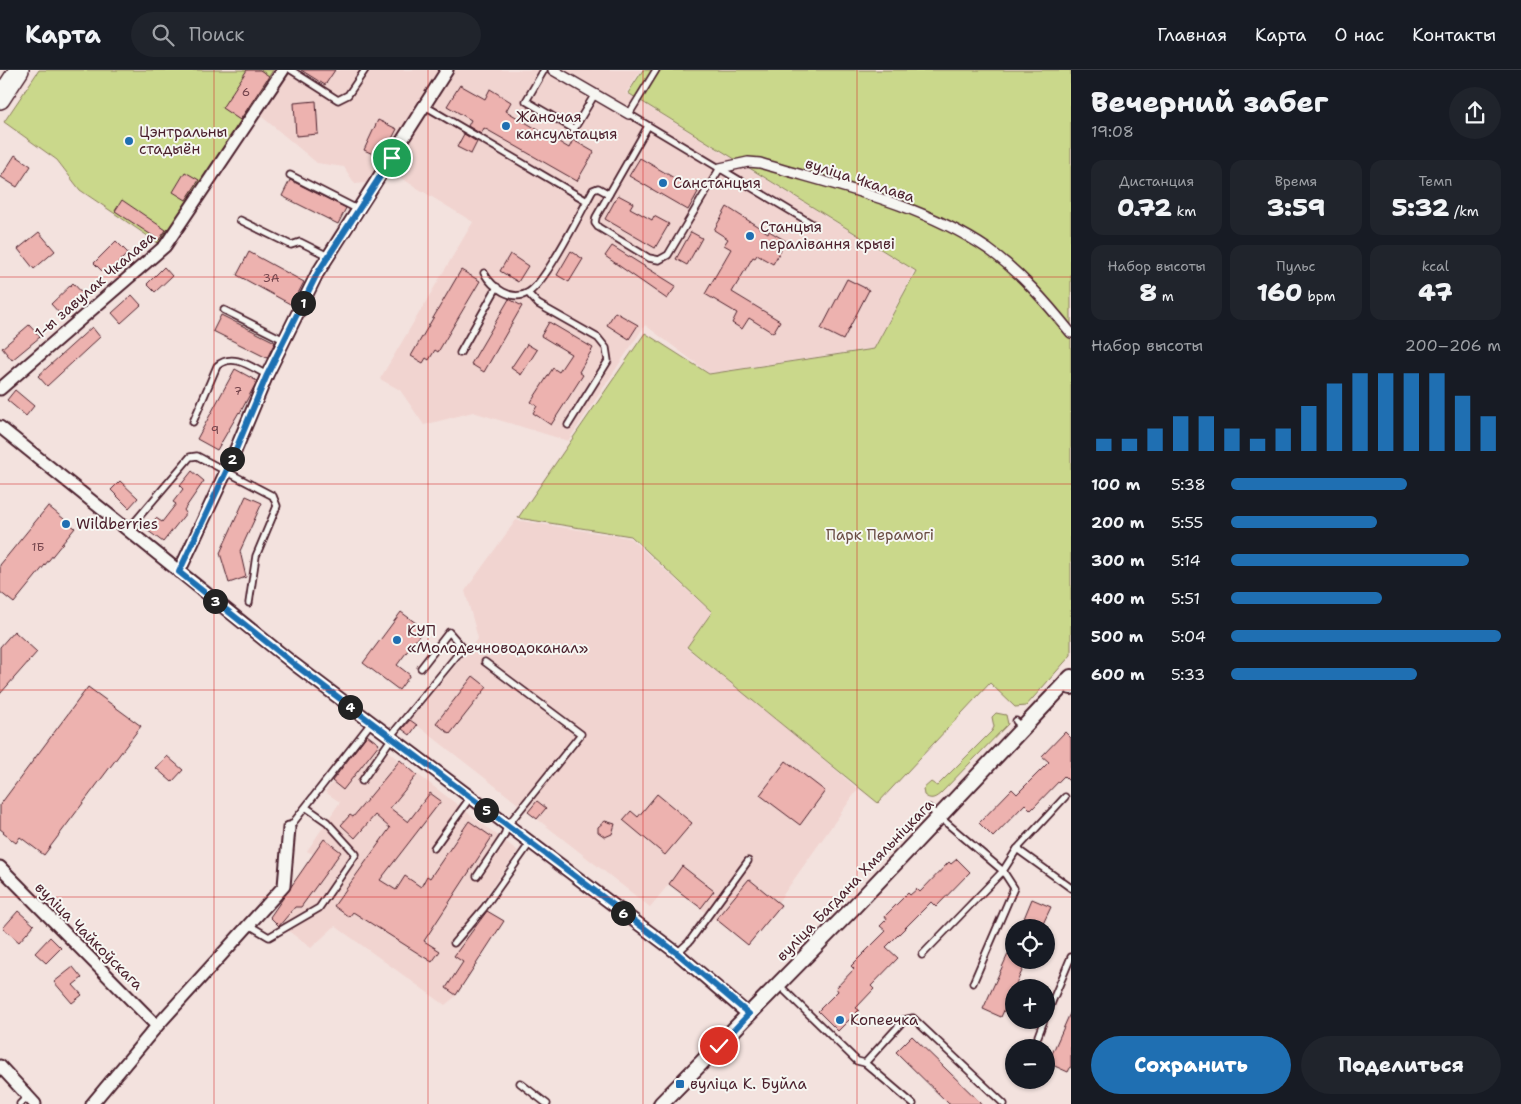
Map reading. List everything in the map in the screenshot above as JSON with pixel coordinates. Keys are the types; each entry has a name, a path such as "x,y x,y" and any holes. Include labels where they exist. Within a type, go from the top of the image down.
{"main road":[{"path":"0,99 19,70"}],"street":[{"name":"1-ы завулак Чкалава","path":"0,389 165,246 283,70"},
{"path":"179,572 267,375 328,256 447,70"},
{"path":"553,70 629,114"},
{"name":"вуліца Чкалава","path":"720,168 748,162 760,163 902,205 988,250 1038,293 1071,333"},
{"path":"0,427 127,531 390,738 677,953 749,1014"},
{"name":"вуліца Багдана Хмяльніцкага","path":"661,1104 778,984 934,812 1019,724 1070,682"},
{"path":"92,1104 157,1026 284,886 289,828"},
{"name":"вуліца Чайкоўскага","path":"0,867 157,1026"},
{"path":"0,1066 28,1101"}],"lane":[{"path":"291,70 338,100 348,95 365,70"},
{"path":"544,70 526,101 574,129 595,94"},
{"path":"656,70 629,114 814,225"},
{"path":"425,106 587,201"},
{"path":"648,126 596,217 595,223 598,227 649,258 659,260 668,255 720,168"},
{"path":"290,175 359,210"},
{"path":"484,273 489,283 509,294 519,295 528,293 538,284 593,190 598,188 609,194"},
{"path":"240,220 291,245 300,242 328,256"},
{"path":"460,353 497,288"},
{"path":"528,293 538,304 598,338 606,348 608,361 568,425"},
{"path":"224,310 284,340"},
{"path":"193,422 217,366 224,360 236,360 267,375"},
{"path":"127,531 190,457 197,456 273,496 277,506 256,556 249,602"},
{"path":"362,781 390,738 463,648 449,632 421,668"},
{"path":"476,876 504,836 507,826 581,734 485,662"},
{"path":"289,828 307,808 371,723"},
{"path":"922,955 1003,871 1017,849 1065,796"},
{"path":"434,848 470,798"},
{"path":"249,925 269,937 319,908 356,854 327,822 307,808"},
{"path":"934,812 1003,871 1014,888 973,983"},
{"path":"454,943 484,908 530,843"},
{"path":"1017,849 1071,888"},
{"path":"677,953 689,942 748,861"},
{"path":"1055,995 1071,957"},
{"path":"778,984 857,1060 865,1063 914,1104"},
{"path":"865,1063 904,1020 913,1018 1004,1104"},
{"path":"1038,1036 1041,1029"},
{"path":"520,1084 547,1104"}],"shaded area":[{"path":"290,70 641,70 626,93 914,271 874,348 709,373 645,325 568,441 473,412 424,425 400,390 380,379 473,222 378,164 366,183 355,184 344,167 317,163 261,116"},
{"path":"516,520 630,538 711,612 686,648 789,730 858,789 778,902 781,905 748,945 669,884 650,907 417,725 410,735 402,729 478,638 465,591"},
{"path":"365,734 518,851 479,905 504,921 455,997 445,1005 335,926 311,948 270,917 313,854 307,851 340,802 325,792 333,782 330,780"}],"green space":[{"name":"Цэнтральны стадыён","path":"39,70 273,70 161,245 80,190 57,160 4,122"},
{"name":"Парк Перамогі","path":"643,70 1071,70 1071,655 1026,706 1015,707 990,683 878,803 687,647 712,612 631,536 518,518 645,333 709,374 874,349 916,271 628,93"},
{"path":"996,713 1006,715 1008,724 940,794 932,798 924,795 923,789 931,782 937,786 992,731 994,727 992,717"}],"building":[{"path":"247,70 260,70 269,76 240,120 222,108"},
{"path":"301,70 335,70 325,85"},
{"name":"Жаночая кансультацыя","path":"460,85 485,99 490,89 511,102 506,111 569,148 573,140 594,152 577,181 484,128 481,134 468,126 471,120 447,106"},
{"path":"316,101 318,134 296,136 294,103"},
{"path":"378,120 397,129 382,158 364,150"},
{"path":"464,134 477,142 471,154 457,147"},
{"path":"15,155 31,166 17,187 1,177"},
{"name":"Санстанцыя","path":"640,158 698,192 688,210 629,176"},
{"path":"185,172 199,180 186,200 173,192"},
{"path":"290,180 346,208 338,224 282,196"},
{"path":"618,195 633,203 630,208 652,220 654,216 669,224 655,248 605,219"},
{"path":"122,200 166,230 159,240 115,211"},
{"path":"727,207 768,233 769,231 786,241 773,264 757,255 755,258 753,257 732,292 780,321 773,333 749,318 742,329 732,323 737,313 705,294 731,249 724,245 728,239 714,230"},
{"path":"39,232 55,251 34,269 18,249"},
{"path":"691,232 702,238 687,265 676,259"},
{"path":"116,241 128,253 106,275 94,263"},
{"path":"612,246 676,286 667,299 605,256"},
{"path":"571,251 583,259 569,282 557,275"},
{"path":"249,252 304,282 292,305 237,275"},
{"path":"510,254 528,266 518,282 500,271"},
{"path":"164,267 172,276 155,292 147,284"},
{"path":"461,270 480,281 438,352 435,350 429,360 426,358 423,363 411,356"},
{"path":"847,279 869,290 843,340 821,329"},
{"path":"73,283 84,295 62,316 51,304"},
{"path":"132,295 141,305 121,323 112,313"},
{"path":"509,299 522,306 484,372 471,364"},
{"path":"615,312 638,325 629,339 607,325"},
{"path":"221,315 275,342 267,358 213,331"},
{"path":"549,322 593,348 579,372 583,375 551,425 533,413 537,406 531,402 553,368 559,372 571,354 541,336"},
{"path":"29,325 40,337 12,360 2,348"},
{"path":"92,327 100,337 47,386 38,376"},
{"path":"527,344 537,350 521,375 511,368"},
{"path":"235,369 257,381 217,450 197,439"},
{"path":"15,390 34,406 26,416 7,400"},
{"path":"192,471 204,481 184,510 186,513 163,542 147,530 156,518 162,522 176,504 173,502 183,489 180,486"},
{"path":"120,481 138,498 129,508 111,490"},
{"path":"246,496 262,503 240,551 246,577 229,583 220,553"},
{"path":"48,506 75,528 14,603 0,592 0,565"},
{"name":"КУП «Молодечноводоканал»","path":"401,612 424,629 397,665 410,675 399,690 363,663"},
{"path":"14,631 37,652 0,694 0,647"},
{"path":"473,676 487,687 450,734 436,723"},
{"path":"88,687 141,726 44,855 20,837 16,843 3,833 0,829 0,805"},
{"path":"410,720 417,725 410,735 402,729"},
{"path":"1065,732 1071,738 1071,783 1064,776 1031,810 1025,804 993,837 979,823 1012,789 1017,794 1049,762 1042,756"},
{"path":"367,735 379,744 343,790 332,781"},
{"path":"167,756 183,770 172,782 156,768"},
{"path":"400,760 417,775 390,808 408,822 430,793 441,801 380,880 396,890 405,876 421,887 427,876 430,878 469,821 492,837 424,941 440,951 432,962 353,912 349,917 334,906 390,828 375,815 355,838 341,825 350,815 353,817"},
{"path":"786,761 825,791 800,825 760,795"},
{"path":"657,794 692,823 665,855 623,820 631,811 638,817"},
{"path":"537,801 546,808 537,819 528,812"},
{"path":"605,821 615,824 612,834 605,837 598,832 598,827"},
{"path":"324,839 341,852 301,907 295,907 279,926 270,917"},
{"path":"957,859 970,872 936,907 931,902 886,947 898,958 871,986 874,989 856,1008 859,1010 838,1031 818,1011 838,991 836,988 854,969 851,966 886,931 880,926 887,919 885,916 908,893 910,895 917,889 920,892 949,862 951,864"},
{"path":"682,866 714,891 701,908 669,884"},
{"path":"749,879 781,905 748,945 716,919"},
{"path":"1032,899 1051,907 1045,919 1024,919"},
{"path":"18,911 34,925 19,942 3,928"},
{"path":"487,911 504,921 456,995 446,988 463,962 454,956"},
{"path":"50,937 61,948 46,963 35,953"},
{"path":"1005,961 1005,969 1023,969 1018,979 1005,979 1005,1008 1001,1017 983,1009"},
{"path":"73,967 82,978 73,985 82,995 72,1003 54,982"},
{"path":"1071,1011 1071,1066 1068,1072 1055,1066 1055,1047"},
{"path":"912,1036 982,1104 949,1104 896,1052"}],"place":[{"name":"Жаночая кансультацыя","path":"506,126"},
{"name":"Цэнтральны стадыён","path":"129,141"},
{"name":"Санстанцыя","path":"663,183"},
{"name":"Станцыя пералівання крыві","path":"750,236"},
{"name":"Wildberries","path":"66,524"},
{"name":"КУП «Молодечноводоканал»","path":"397,640"},
{"name":"Копеечка","path":"840,1020"},
{"name":"вуліца К. Буйла","path":"680,1084"}],"route":[{"path":"392,158 317,274 267,375 231,461 179,572 396,743 677,953 749,1014 719,1046"}]}
